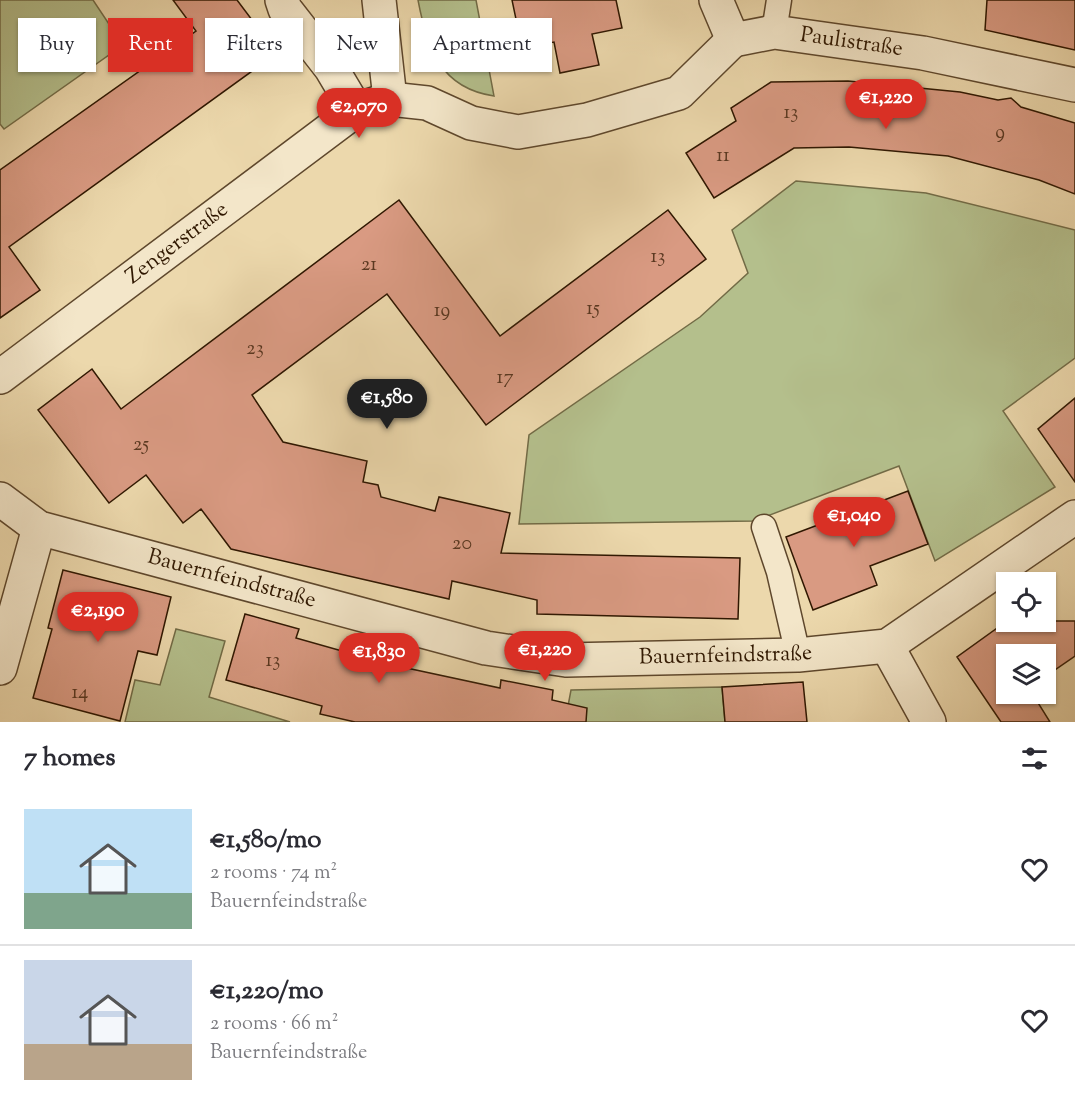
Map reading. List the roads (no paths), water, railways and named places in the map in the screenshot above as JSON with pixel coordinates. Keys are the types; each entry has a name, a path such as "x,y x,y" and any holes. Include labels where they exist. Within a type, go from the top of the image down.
{"street":[{"path":"282,0 285,9 331,68 356,110"},
{"path":"379,0 390,99"},
{"path":"716,0 733,40"},
{"name":"Paulistraße","path":"733,40 774,32 923,52 1075,85"},
{"name":"Zengerstraße","path":"0,377 356,110 390,99 427,103 471,123 518,132 587,120 680,93 733,40"},
{"name":"Bauernfeindstraße","path":"0,499 39,528 486,648 566,660 798,655 887,646 1075,517"},
{"path":"0,668 39,528"},
{"path":"887,646 929,722"}],"lane":[{"path":"774,32 779,0"},
{"path":"764,527 779,572 798,655"}]}
